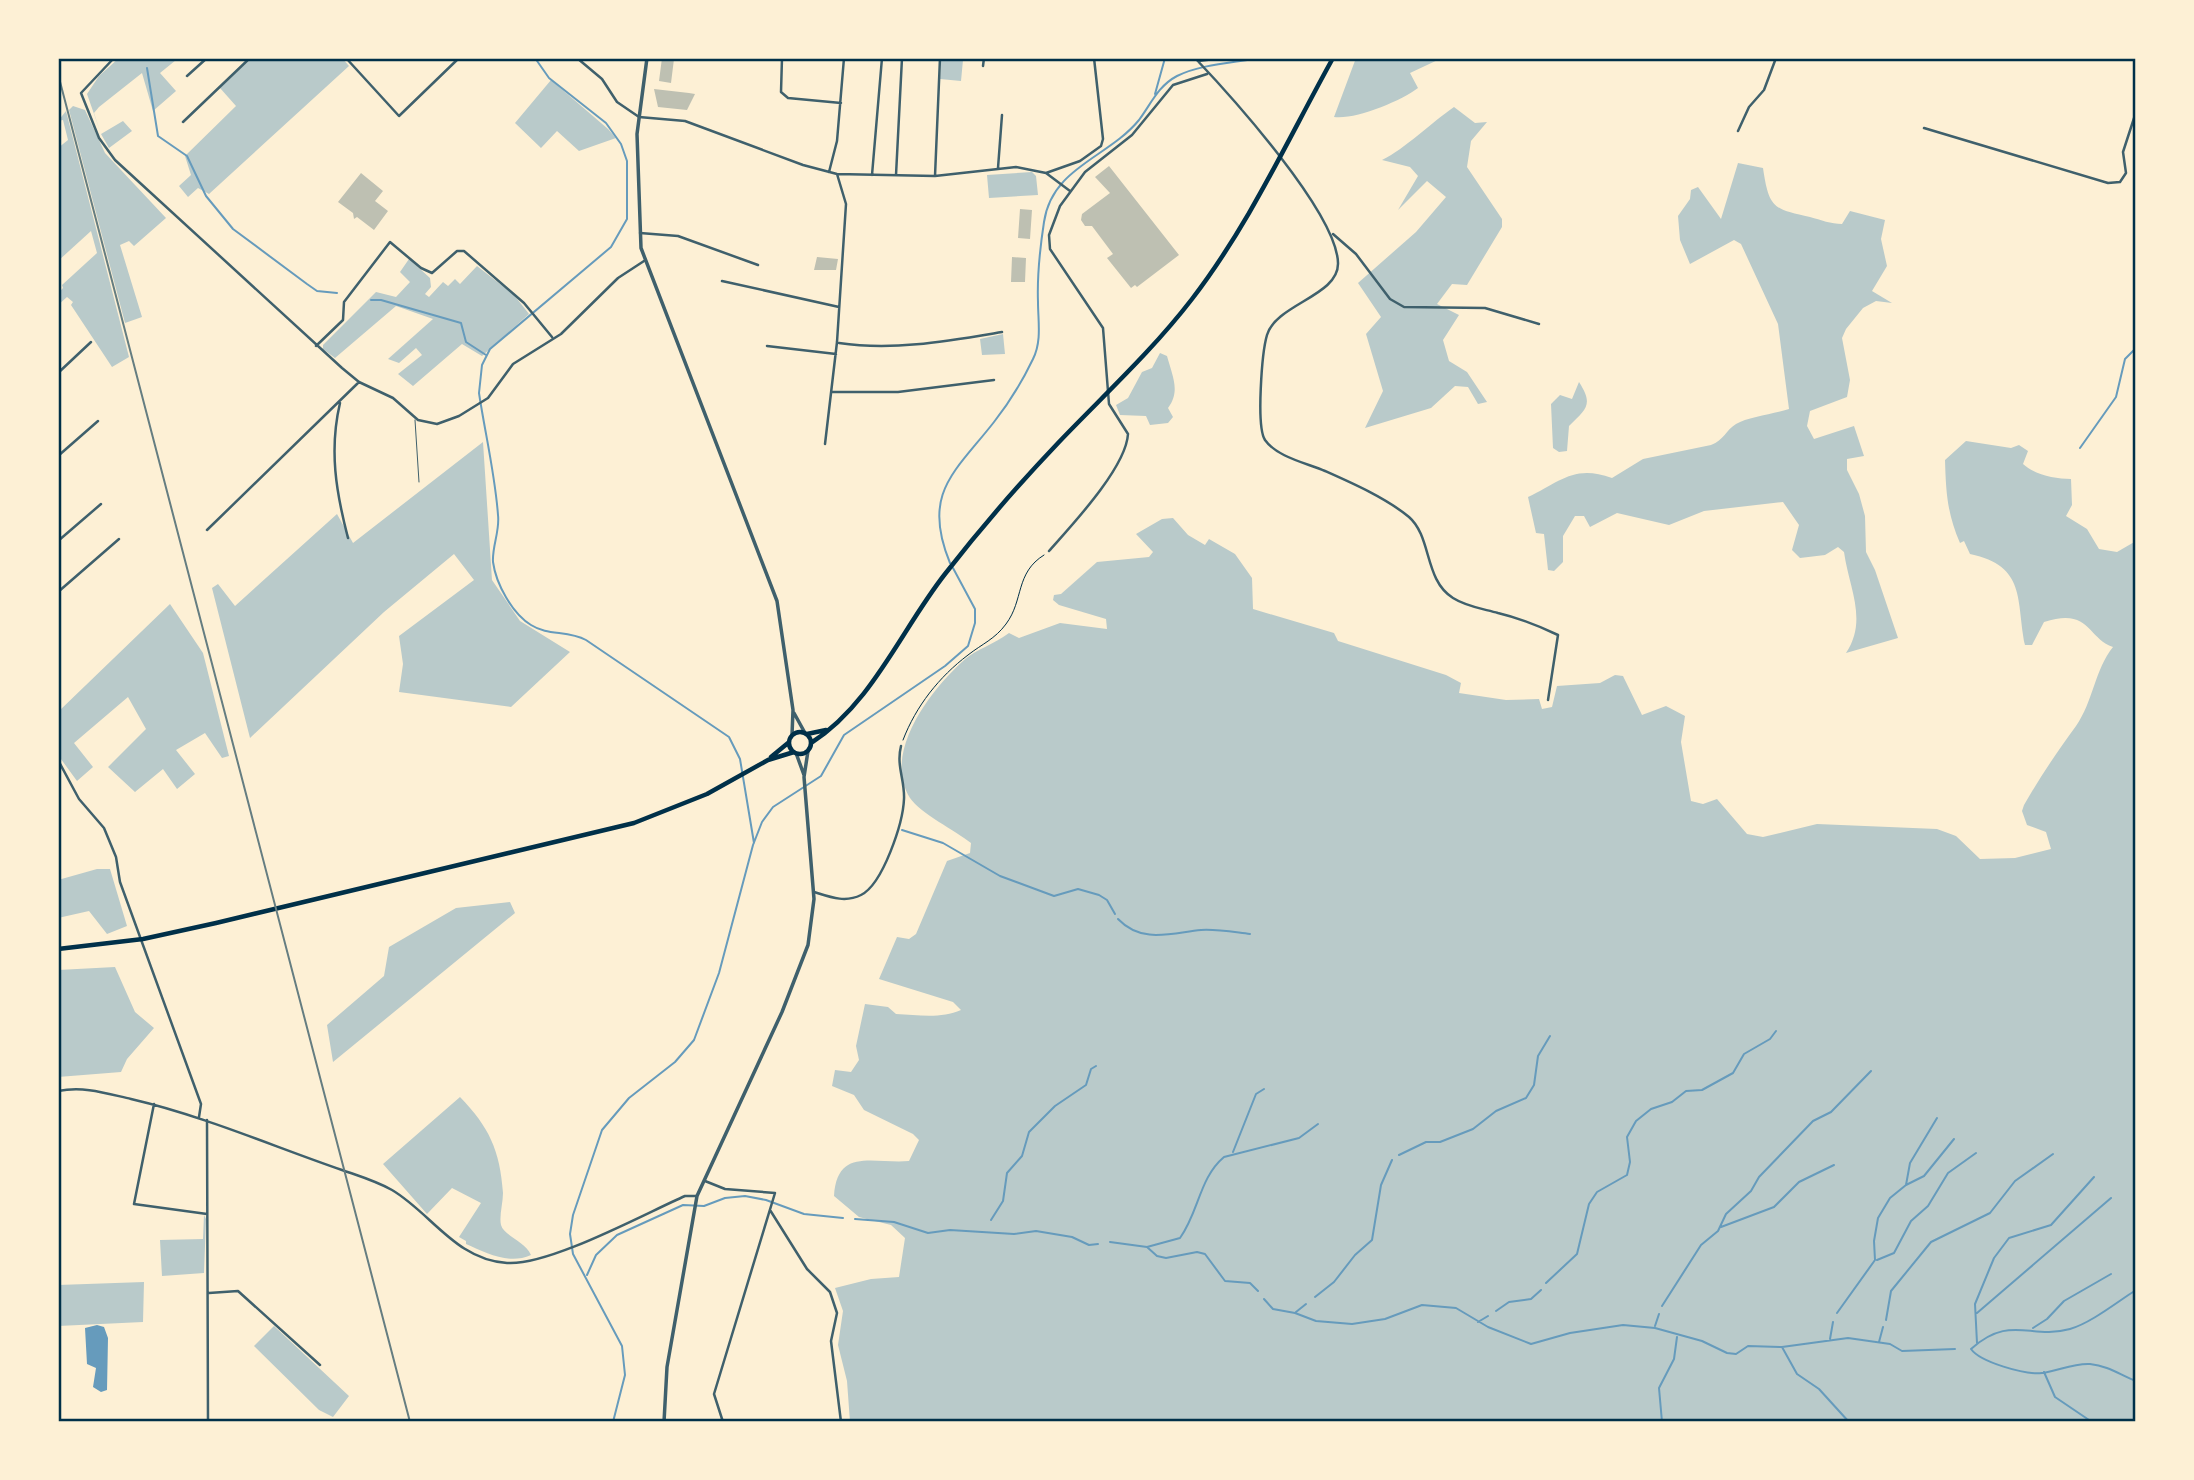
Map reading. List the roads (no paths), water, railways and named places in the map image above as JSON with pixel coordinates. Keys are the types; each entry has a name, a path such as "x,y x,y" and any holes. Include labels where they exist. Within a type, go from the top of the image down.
{"main road":[{"path":"768,760 807,751 811,743 861,698 962,552 1028,476 1116,387 1172,324 1210,274 1274,169 1333,58"},
{"path":"58,949 143,939 342,894 657,816 730,782 768,760 789,742 792,735 827,729"},
{"path":"806,734 811,743"},
{"path":"789,742 795,752"}],"street":[{"path":"114,58 81,93 99,138 115,160 316,346 359,382 393,398 425,423 437,424 483,401 513,364 553,338 629,269 644,261"},
{"path":"187,76 207,58"},
{"path":"183,122 250,58"},
{"path":"346,58 399,116 459,58"},
{"path":"577,58 603,79 617,102 639,117 685,121 829,172 935,176 998,169 1030,169 1046,173 1069,190"},
{"path":"647,58 639,117 639,233 644,261 775,594 793,710 792,735"},
{"path":"782,58 781,92 788,98 841,103"},
{"path":"829,172 841,103 844,58"},
{"path":"872,175 882,58"},
{"path":"896,175 902,58"},
{"path":"935,176 940,58"},
{"path":"983,66 984,58"},
{"path":"1046,173 1080,161 1101,146 1103,139 1094,58"},
{"path":"1198,61 1223,58"},
{"path":"1738,131 1749,107 1764,90 1776,58"},
{"path":"1198,61 1267,140 1333,234 1356,254 1390,299 1404,307 1485,308 1539,324"},
{"path":"1049,551 1095,497 1124,452 1128,440 1126,431 1109,404 1103,328 1049,245 1052,223 1069,190 1085,172 1132,135 1173,85 1208,74"},
{"path":"1924,128 2108,183 2120,182 2126,173 2123,152 2136,113"},
{"path":"998,169 1002,115"},
{"path":"825,444 836,354 846,204 837,174"},
{"path":"639,233 678,236 758,265"},
{"path":"1333,234 1339,266 1330,284 1279,318 1268,332 1260,420 1264,439 1273,449 1326,472 1410,518 1440,588 1455,600 1558,635 1548,700"},
{"path":"316,346 343,320 344,302 390,242 421,268 432,273 457,251 464,251 530,310 553,338"},
{"path":"722,281 839,307"},
{"path":"837,342 913,345 1002,332"},
{"path":"58,373 91,342"},
{"path":"767,346 836,354"},
{"path":"832,392 898,392 994,380"},
{"path":"207,530 359,382"},
{"path":"340,403 333,451 338,496 348,538"},
{"path":"58,456 98,421"},
{"path":"58,541 101,504"},
{"path":"58,592 120,539"},
{"path":"793,710 806,734"},
{"path":"814,892 844,900 867,891 883,866 899,827 904,803 898,770 901,746"},
{"path":"804,777 807,751"},
{"path":"664,1422 667,1367 697,1199 804,961 814,892 804,777 795,752"},
{"path":"58,760 79,799 104,828 112,845 120,882 201,1104 199,1118"},
{"path":"58,1091 95,1090 154,1104 207,1120 378,1183 407,1201 457,1244 492,1260 521,1261 563,1250 685,1196 697,1199"},
{"path":"154,1104 134,1204 208,1215"},
{"path":"207,1120 208,1422"},
{"path":"704,1181 725,1189 775,1193 714,1394 723,1422"},
{"path":"770,1206 807,1269 830,1292 836,1313 831,1341 841,1422"},
{"path":"209,1293 238,1291 320,1365"}],"lane":[{"path":"415,417 419,482"}],"water":[{"path":"97,1325 104,1327 108,1338 107,1390 101,1392 93,1387 96,1368 87,1364 85,1328"}],"waterway":[{"path":"535,58 549,78 606,123 621,144 627,161 627,219 611,247 490,349 482,365 479,393 498,515 493,556 495,571 511,606 531,625 544,631 586,640 729,737 740,759 754,843"},
{"path":"1155,94 1165,58"},
{"path":"950,563 942,539 939,518 941,501 955,470 1005,407 1036,352 1039,338 1039,262 1044,222 1049,203 1058,188 1069,176 1126,133 1170,80 1196,69 1260,58"},
{"path":"147,68 158,136 187,156 206,196 233,229 317,291 337,293"},
{"path":"371,300 381,300 461,323 466,342 486,355"},
{"path":"2080,448 2116,397 2125,359 2136,348"},
{"path":"613,1422 625,1375 622,1346 573,1254 570,1234 573,1215 602,1130 629,1098 675,1062 694,1040 719,973 753,845 762,822 773,807 821,776 844,735 945,666 968,646 975,623 975,609 953,568"},
{"path":"902,830 943,843 1000,876 1054,896 1078,889 1099,895 1107,900 1115,914"},
{"path":"1118,919 1127,927 1147,934 1207,930 1250,934"},
{"path":"1546,1283 1577,1254 1589,1204 1597,1192 1627,1175 1630,1162 1627,1137 1636,1121 1651,1109 1672,1102 1686,1091 1702,1090 1733,1073 1744,1054 1770,1039 1776,1031"},
{"path":"1399,1155 1426,1142 1440,1142 1473,1129 1496,1111 1526,1098 1534,1085 1538,1056 1550,1036"},
{"path":"991,1220 1003,1201 1007,1173 1022,1156 1029,1132 1055,1106 1086,1085 1091,1069 1096,1066"},
{"path":"1662,1306 1701,1245 1718,1231 1726,1214 1751,1191 1759,1177 1813,1121 1831,1112 1871,1071"},
{"path":"1233,1152 1256,1094 1264,1089"},
{"path":"1837,1313 1875,1260 1874,1241 1878,1218 1890,1198 1906,1185 1910,1163 1937,1118"},
{"path":"1147,1247 1180,1238 1209,1175 1224,1157 1299,1138 1318,1124"},
{"path":"1906,1185 1924,1176 1954,1139"},
{"path":"1877,1260 1894,1253 1911,1221 1928,1206 1948,1173 1976,1153"},
{"path":"1886,1320 1891,1291 1931,1242 1990,1213 2015,1181 2053,1154"},
{"path":"1315,1297 1334,1282 1355,1255 1372,1240 1381,1185 1392,1160"},
{"path":"1721,1227 1774,1207 1799,1182 1834,1165"},
{"path":"1977,1343 1975,1304 1994,1258 2009,1238 2051,1225 2094,1177"},
{"path":"587,1275 596,1255 617,1235 683,1205 704,1206 725,1198 745,1196 766,1200 804,1214 843,1218"},
{"path":"1977,1313 2111,1198"},
{"path":"855,1219 894,1222 928,1233 950,1230 1014,1234 1036,1231 1072,1237 1089,1245 1098,1244"},
{"path":"1110,1242 1147,1247 1157,1256 1166,1258 1197,1252 1205,1254 1225,1281 1250,1283 1258,1291"},
{"path":"2033,1328 2047,1319 2064,1301 2111,1274"},
{"path":"1496,1311 1509,1302 1531,1299 1541,1290"},
{"path":"2136,1290 2095,1317 2070,1329 2056,1332 2009,1330 1997,1333 1971,1349 1983,1359 2025,1372 2042,1373 2090,1364 2136,1381"},
{"path":"1264,1299 1273,1309 1316,1321 1352,1324 1385,1319 1422,1305 1456,1308 1488,1327 1531,1344 1570,1333 1623,1325 1655,1328 1736,1354 1748,1346 1782,1347 1848,1338 1890,1344 1902,1351 1955,1349"},
{"path":"1296,1312 1306,1304"},
{"path":"1655,1326 1659,1314"},
{"path":"1478,1322 1488,1316"},
{"path":"1830,1339 1833,1322"},
{"path":"1879,1342 1883,1327"},
{"path":"1662,1422 1659,1388 1674,1359 1677,1337"},
{"path":"1782,1347 1797,1374 1819,1389 1849,1422"},
{"path":"2044,1372 2055,1397 2092,1422"}],"railway":[{"path":"58,74 410,1422"}]}
